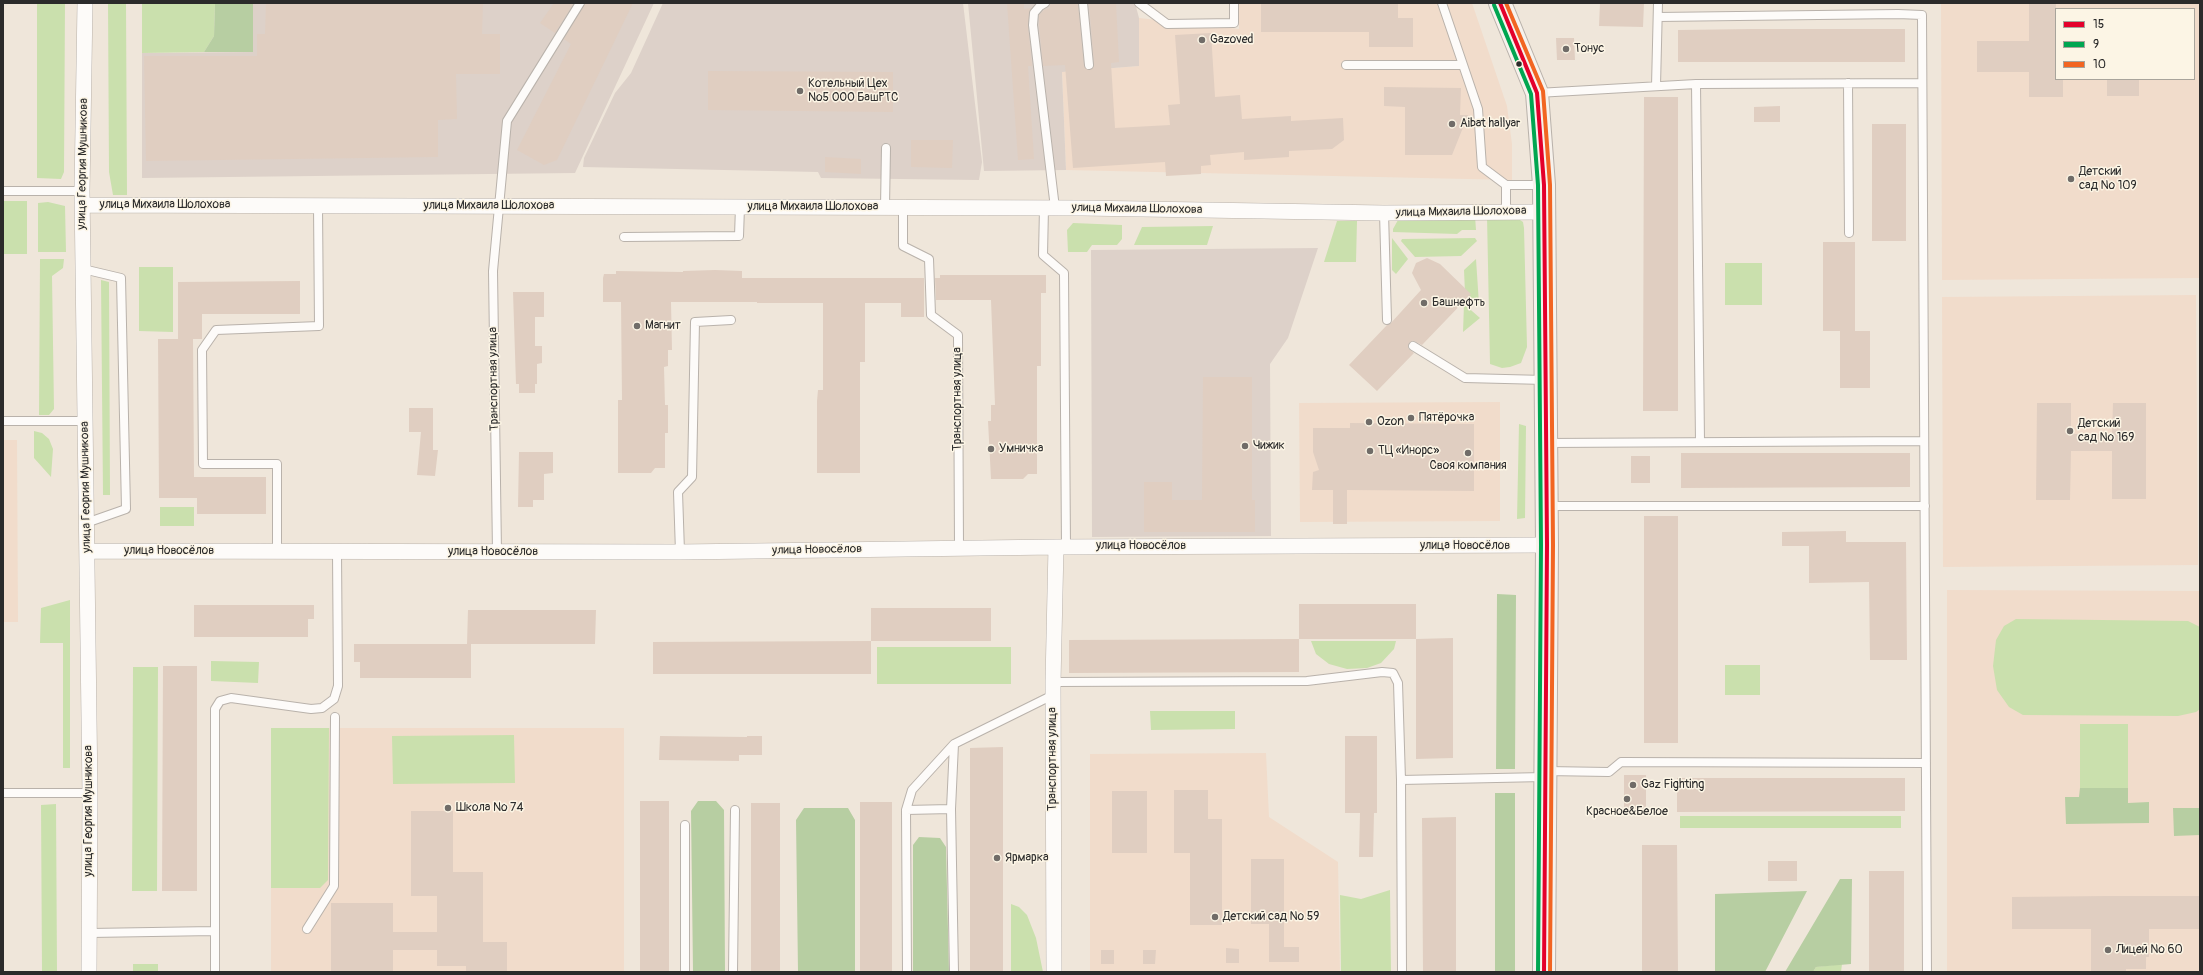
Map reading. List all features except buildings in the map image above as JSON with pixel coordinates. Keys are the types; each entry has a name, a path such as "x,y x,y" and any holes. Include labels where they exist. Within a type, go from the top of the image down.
{"main road":[{"path":"1500,3 1538,93 1544,185 1547,506 1544,972"}],"street":[{"name":"улица Георгия Мушникова","path":"85,3 82,198 90,793 89,972"},
{"name":"улица Михаила Шолохова","path":"82,198 318,206 903,207 1384,213 1544,212"},
{"name":"улица Новосёлов","path":"87,551 680,552 1061,546 1547,545"},
{"name":"Транспортная улица","path":"1054,972 1053,689 1061,546"}],"lane":[{"name":"Транспортная улица","path":"497,552 493,271 507,121 580,3"},
{"path":"1045,3 1034,13 1033,25 1049,208 1043,255 1064,273 1061,546"},
{"path":"1084,3 1088,65"},
{"path":"1139,3 1168,24 1234,23 1234,3"},
{"path":"1442,3 1478,109 1482,166 1506,185 1544,185"},
{"path":"1656,86 1658,3"},
{"path":"1658,17 1922,15 1927,972"},
{"path":"1346,65 1462,65"},
{"path":"1538,93 1696,84 1922,83"},
{"path":"1696,84 1700,442"},
{"path":"1848,84 1849,233"},
{"path":"885,207 886,148"},
{"path":"1506,185 1506,212"},
{"path":"3,191 82,198"},
{"path":"277,552 277,464 203,464 202,350 216,330 319,326 318,206"},
{"path":"624,237 739,236 740,207"},
{"name":"Транспортная улица","path":"903,207 903,246 929,259 931,315 958,335 959,548"},
{"path":"1384,213 1388,320"},
{"path":"83,269 121,278 126,501 126,509 86,523"},
{"path":"680,552 678,492 692,477 695,322 731,320"},
{"path":"1412,346 1465,378 1546,380"},
{"path":"3,421 85,421"},
{"path":"1546,442 1924,441"},
{"path":"1547,506 1925,506"},
{"path":"215,972 215,709 220,701 231,698 311,710 322,708 334,699 338,686 337,552"},
{"path":"907,972 906,810 912,790 954,744 1053,689 1307,681 1382,672 1393,674 1398,683 1401,780 1402,972"},
{"path":"307,929 334,886 335,717"},
{"path":"954,744 951,809 954,972"},
{"path":"1401,780 1609,772 1621,762 1926,763"},
{"path":"3,793 90,793"},
{"path":"906,810 951,809"},
{"path":"734,972 735,810"},
{"path":"686,825 686,972"},
{"path":"90,933 214,930"}],"shaded area":[{"path":"253,3 654,3 575,173 142,178 142,53 253,52"},
{"path":"663,3 963,3 982,162 979,180 821,178 818,172 583,167 584,158 615,93 631,73"},
{"path":"968,3 1135,3 1139,18 1139,66 1062,72 1066,170 984,171"},
{"path":"1239,3 1472,3 1507,106 1512,144 1512,180 1066,170 1062,72 1139,66 1139,18 1239,29"},
{"name":"Детский сад № 109","path":"1941,3 2200,3 2200,278 1942,280"},
{"path":"1318,248 1288,338 1270,364 1271,536 1092,537 1091,250"},
{"name":"Детский сад № 169","path":"2196,295 2198,565 1943,567 1942,297"},
{"path":"1500,402 1500,521 1300,522 1299,403"},
{"path":"3,440 17,440 18,622 3,622"},
{"path":"1947,590 2200,591 2200,972 1947,972"},
{"name":"Школа № 74","path":"271,728 624,728 624,972 271,972"},
{"name":"Детский сад № 59","path":"1266,753 1269,817 1338,862 1340,972 1090,972 1090,754"}],"green space":[{"path":"37,3 65,3 64,172 61,179 37,178"},
{"path":"108,3 126,3 127,195 113,195 109,172"},
{"path":"142,3 215,3 214,36 204,52 142,53"},
{"path":"215,3 253,3 253,52 204,52 214,36"},
{"path":"3,201 27,201 27,254 3,254"},
{"path":"48,202 65,206 66,252 38,252 38,203"},
{"path":"1475,216 1476,230 1462,230 1457,234 1393,232 1398,220"},
{"path":"1487,216 1517,218 1523,222 1524,228 1527,347 1521,363 1510,367 1502,368 1490,364"},
{"path":"1337,221 1357,221 1356,262 1324,262"},
{"path":"1073,223 1122,225 1122,239 1117,245 1092,245 1087,252 1068,252 1067,230"},
{"path":"1213,226 1207,245 1134,245 1142,227"},
{"path":"1392,238 1408,259 1396,274 1392,270"},
{"path":"1475,238 1477,241 1461,256 1415,257 1401,241 1402,239"},
{"path":"40,259 64,259 63,268 52,276 54,409 49,415 39,415"},
{"path":"1476,259 1479,304 1465,293 1464,270"},
{"path":"1725,263 1762,263 1762,305 1725,305"},
{"path":"139,267 173,267 173,332 139,331"},
{"path":"101,280 109,282 110,495 103,495"},
{"path":"1464,304 1480,318 1463,332"},
{"path":"1519,424 1526,426 1525,518 1517,519"},
{"path":"34,431 42,433 49,439 53,449 51,477 34,458"},
{"path":"160,507 194,507 194,526 160,526"},
{"path":"1497,594 1516,595 1515,769 1496,769"},
{"path":"70,600 70,768 63,768 63,643 40,643 41,608"},
{"path":"2016,619 2188,621 2200,627 2200,709 2196,712 2178,716 2023,715 2009,707 1997,690 1993,666 1996,640 2004,626"},
{"path":"1311,641 1396,641 1394,649 1381,663 1367,668 1347,669 1329,664 1316,654"},
{"path":"877,647 1011,647 1011,684 877,684"},
{"path":"211,661 259,662 258,683 211,681"},
{"path":"1725,665 1760,665 1760,695 1725,695"},
{"path":"133,667 158,667 157,891 132,891"},
{"path":"1150,711 1235,711 1235,729 1151,730"},
{"path":"2080,724 2128,724 2128,788 2080,788"},
{"path":"271,728 329,728 328,880 320,888 271,888"},
{"path":"514,735 515,783 393,784 392,736"},
{"path":"2080,788 2128,788 2128,803 2149,802 2149,823 2066,824 2065,797 2079,797"},
{"path":"1495,793 1515,793 1515,972 1495,972"},
{"path":"698,801 716,801 724,810 725,972 693,972 691,811"},
{"path":"56,804 57,972 42,972 41,805"},
{"path":"804,808 848,808 855,820 855,972 798,972 796,820"},
{"path":"2173,808 2200,808 2200,835 2174,836"},
{"path":"1680,816 1901,816 1901,828 1680,828"},
{"path":"919,837 940,838 946,847 949,972 913,972 913,845"},
{"path":"1840,879 1852,879 1851,964 1816,967 1813,972 1785,972"},
{"path":"1390,890 1391,972 1341,972 1340,895 1361,899"},
{"path":"1807,891 1765,972 1715,972 1715,894"},
{"path":"1011,904 1019,907 1027,915 1036,938 1043,972 1011,972"},
{"path":"133,964 158,964 158,972 133,972"},
{"path":"1842,964 1841,972 1813,972 1816,967"}],"transit line":[{"name":"15","path":"1500,3 1537,93 1544,185 1547,545 1544,972"},
{"name":"10","path":"1506,3 1543,91 1550,185 1553,545 1550,972"},
{"name":"9","path":"1494,5 1531,94 1538,185 1541,545 1538,972"}],"place":[{"name":"Gazoved","path":"1202,40"},
{"name":"Тонус","path":"1566,49"},
{"name":"Котельный Цех №5 ООО БашРТС","path":"800,91"},
{"name":"Aibat hallyar","path":"1452,124"},
{"name":"Детский сад № 109","path":"2071,179"},
{"name":"Башнефть","path":"1424,303"},
{"name":"Магнит","path":"637,326"},
{"name":"Пятёрочка","path":"1411,418"},
{"name":"Ozon","path":"1369,422"},
{"name":"Детский сад № 169","path":"2070,431"},
{"name":"Чижик","path":"1245,446"},
{"name":"Умничка","path":"991,449"},
{"name":"ТЦ «Инорс»","path":"1370,451"},
{"name":"Своя компания","path":"1468,453"},
{"name":"Gaz Fighting","path":"1633,785"},
{"name":"Красное&Белое","path":"1627,799"},
{"name":"Школа № 74","path":"448,808"},
{"name":"Ярмарка","path":"997,858"},
{"name":"Детский сад № 59","path":"1215,917"},
{"name":"Лицей № 60","path":"2108,950"}]}
